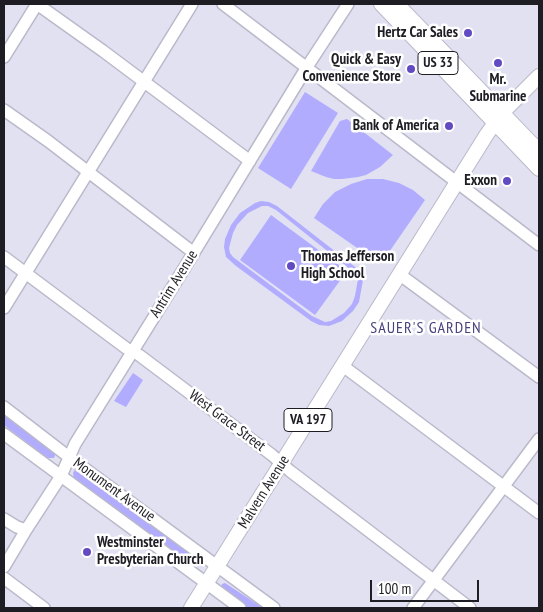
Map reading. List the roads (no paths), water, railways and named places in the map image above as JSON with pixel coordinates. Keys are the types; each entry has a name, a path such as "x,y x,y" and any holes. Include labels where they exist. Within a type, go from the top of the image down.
{"main road":[{"name":"US 33","path":"381,4 499,117 539,151"},
{"name":"US 33","path":"397,4 499,117 539,168"},
{"name":"VA 197","path":"499,117 539,76"},
{"name":"Malvern Avenue","path":"191,608 499,117"}],"street":[{"path":"4,57 37,4 250,161"},
{"path":"4,306 192,4"},
{"path":"223,4 539,245"},
{"name":"Antrim Avenue","path":"4,567 61,476 74,444 194,253 307,67 348,4"},
{"path":"4,110 48,141 194,253"},
{"name":"West Grace Street","path":"4,257 132,352 139,355 470,608"},
{"path":"399,274 539,377"},
{"path":"343,366 539,513"},
{"name":"Monument Avenue","path":"4,407 274,608"},
{"name":"Monument Avenue","path":"4,434 240,608"},
{"path":"413,608 539,439"},
{"path":"4,519 26,530"},
{"path":"4,578 44,608"}],"place":[{"name":"Hertz Car Sales","path":"468,33"},
{"name":"Mr. Submarine","path":"498,63"},
{"name":"Quick & Easy Convenience Store","path":"411,69"},
{"name":"Bank of America","path":"449,126"},
{"name":"Exxon","path":"507,181"},
{"name":"Thomas Jefferson High School","path":"291,266"},
{"name":"Westminster Presbyterian Church","path":"87,552"}],"district":[{"name":"SAUER'S GARDEN","path":"426,328"}]}
